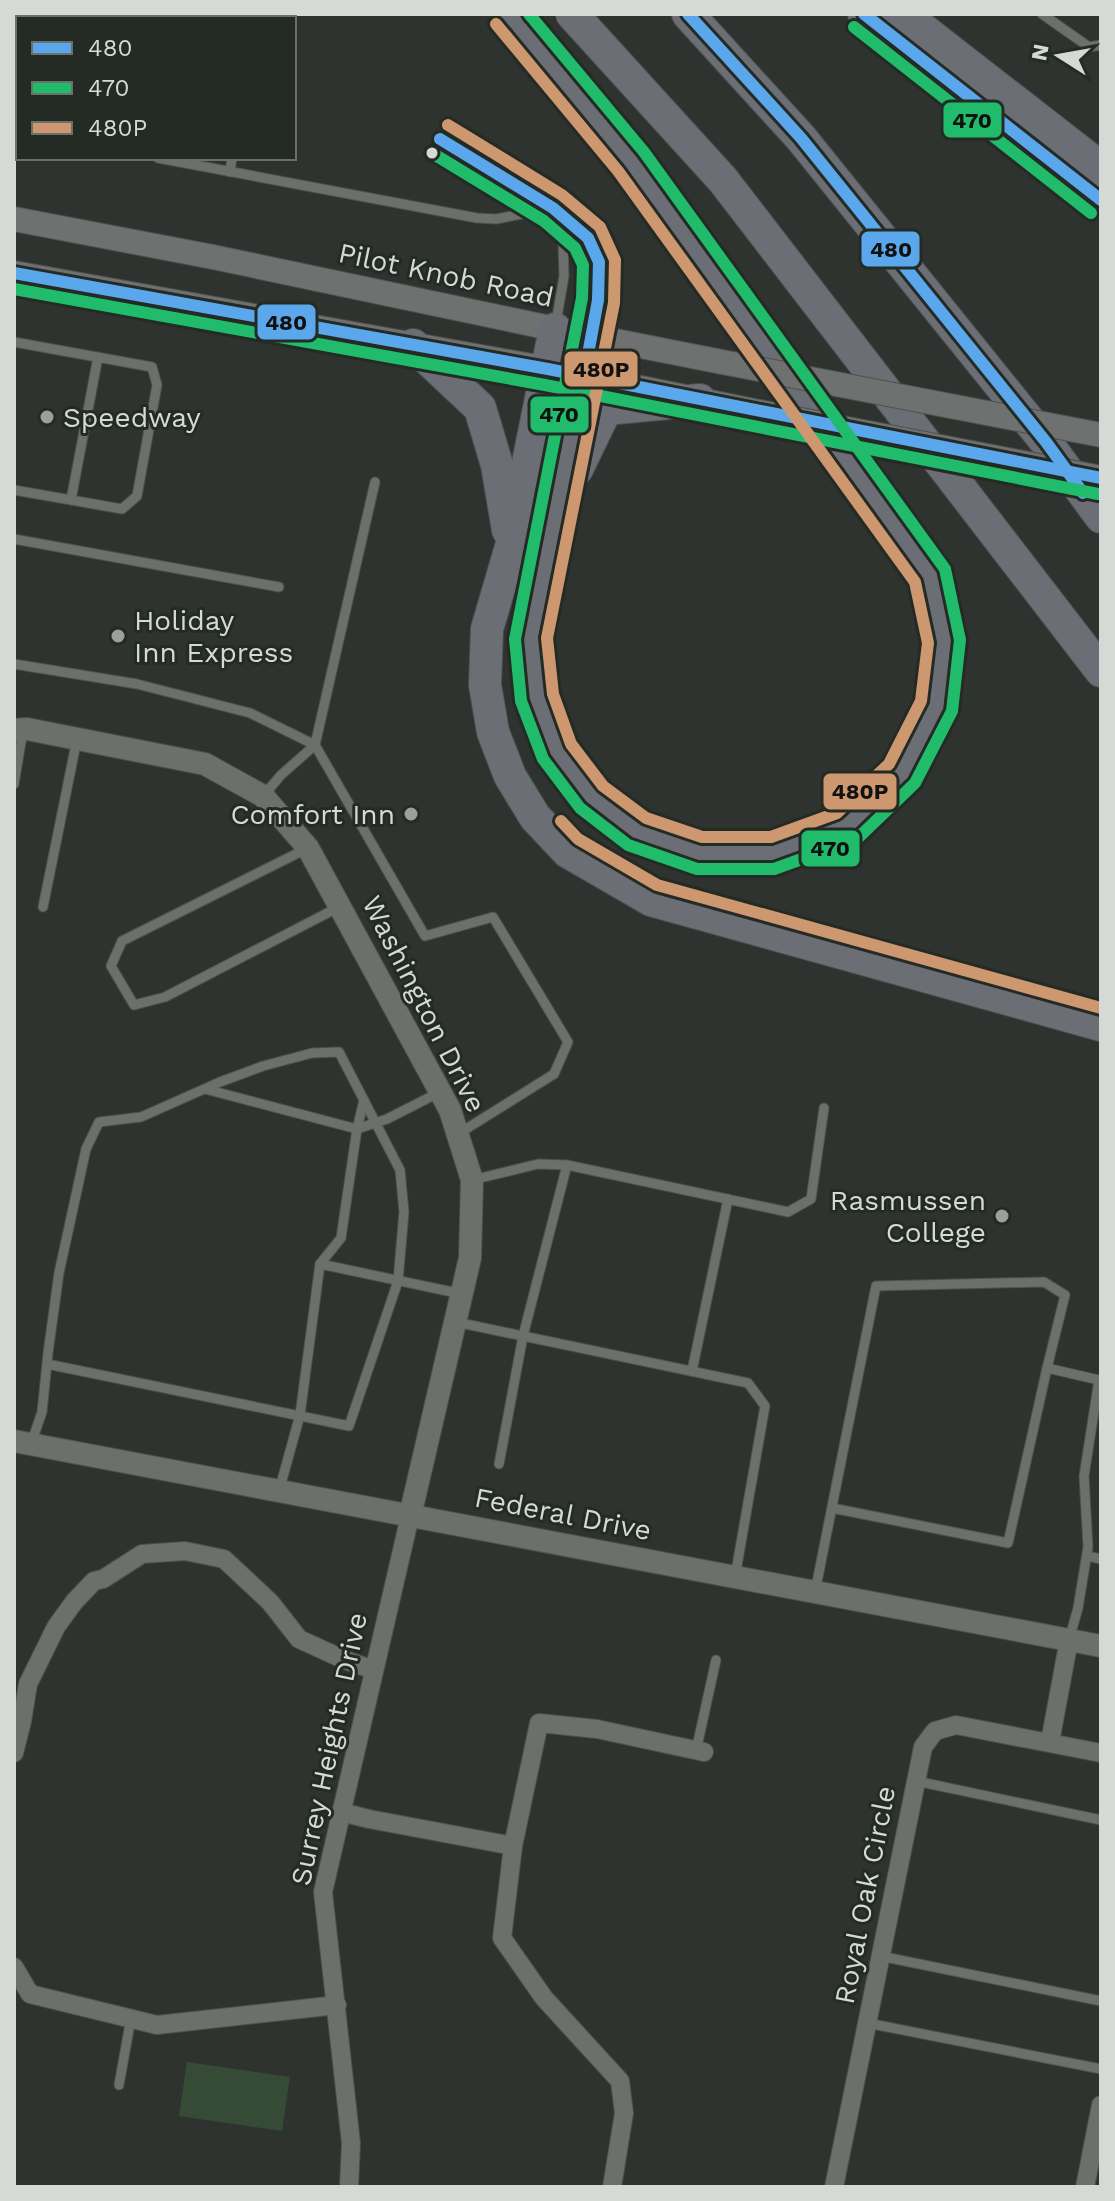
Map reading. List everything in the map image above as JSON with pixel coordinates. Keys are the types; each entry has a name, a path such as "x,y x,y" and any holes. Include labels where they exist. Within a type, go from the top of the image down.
{"highway":[{"path":"508,14 631,161 930,575 944,642 937,706 902,774 846,827 774,853 699,853 638,832 592,797 557,752 537,698 531,637 591,336"},
{"path":"572,14 723,180 1101,671"},
{"path":"688,14 801,138 1046,442 1101,517"},
{"path":"864,14 1101,200"},
{"path":"903,14 1101,168"},
{"path":"555,329 511,547 487,629 485,685 493,732 510,776 535,817 568,852 651,900 1101,1025"},
{"path":"413,345 480,408 497,465 511,547"},
{"path":"556,512 606,409 700,400"}],"main road":[{"name":"Pilot Knob Road","path":"14,219 213,257 555,329 1101,435"},
{"path":"14,273 548,369 1101,478"}],"street":[{"name":"Washington Drive","path":"18,730 205,764 263,796 308,848 441,1091 472,1180 470,1258 410,1516"},
{"name":"Federal Drive","path":"22,1443 1101,1646"},
{"name":"Surrey Heights Drive","path":"349,2187 351,2143 323,1892 410,1516"},
{"path":"14,1753 28,1684 56,1627 94,1581 103,1579 142,1554 185,1551 224,1559 270,1602 299,1639 374,1670"},
{"path":"1050,1742 1069,1640"},
{"path":"612,2187 624,2113 620,2081 544,1998 502,1938 513,1846 539,1723 597,1729 700,1751"},
{"name":"Royal Oak Circle","path":"834,2187 923,1747 935,1731 956,1725 1101,1753"},
{"path":"341,1812 513,1846"},
{"path":"14,1967 30,1994 157,2025 337,2005"},
{"path":"1085,2187 1101,2105"}],"lane":[{"path":"1042,14 1089,47 1101,45"},
{"path":"440,139 553,208 588,238 599,262 598,300 591,336"},
{"path":"168,160 477,218 496,219 553,208"},
{"path":"230,172 232,160"},
{"path":"553,208 563,243 564,276 555,329"},
{"path":"14,342 152,367 157,385 137,496 122,509 14,490"},
{"path":"71,500 98,357"},
{"path":"263,796 315,745 375,482"},
{"path":"14,539 279,587"},
{"path":"14,664 137,684 250,713 315,745 425,936 493,917 568,1042 554,1074 458,1134"},
{"path":"14,784 18,730"},
{"path":"43,907 77,739"},
{"path":"308,848 122,941 111,966 134,1005 165,997 340,906"},
{"path":"22,1443 42,1412 47,1364 59,1273 86,1149 99,1122 141,1117 263,1066 312,1053 339,1052 400,1170 404,1212 398,1281 349,1426 47,1364"},
{"path":"205,1089 357,1129 377,1123 441,1091"},
{"path":"279,1491 300,1415 320,1264 341,1238 364,1099"},
{"path":"472,1180 538,1164 567,1165 788,1212 811,1199 824,1108"},
{"path":"499,1464 523,1336 567,1165"},
{"path":"692,1371 728,1199"},
{"path":"320,1264 462,1294"},
{"path":"815,1592 876,1286 1044,1282 1065,1295 1008,1543 832,1508"},
{"path":"455,1322 748,1383 765,1406 735,1577"},
{"path":"1047,1368 1099,1380 1084,1476 1087,1556 1069,1640"},
{"path":"1087,1556 1101,1559"},
{"path":"700,1751 716,1660"},
{"path":"916,1781 1101,1820"},
{"path":"880,1956 1101,2001"},
{"path":"119,2085 131,2018"},
{"path":"867,2023 1101,2069"}],"green space":[{"path":"187,2062 290,2077 282,2131 179,2116"}],"transit line":[{"name":"470","path":"432,153 544,221 575,248 583,265 582,298 515,639 521,701 543,759 580,808 628,845 697,869 774,869 857,839 915,783 952,711 960,640 945,569 644,152 529,14"},
{"name":"480","path":"688,14 801,138 1046,442 1083,493"},
{"name":"480","path":"864,14 1101,200"},
{"name":"480P","path":"448,125 562,195 600,227 615,260 614,303 547,638 553,694 571,744 603,786 646,818 702,837 771,837 837,813 889,764 921,701 928,643 915,582 618,171 496,24"},
{"name":"470","path":"854,27 1091,213"},
{"name":"480","path":"440,139 553,208 588,238 599,262 598,300 584,376"},
{"name":"480","path":"14,273 548,369 1101,478"},
{"name":"470","path":"14,289 545,385 1098,494"},
{"name":"480P","path":"561,821 578,839 657,885 1101,1008"}],"place":[{"name":"Speedway","path":"47,417"},
{"name":"Holiday Inn Express","path":"118,636"},
{"name":"Comfort Inn","path":"411,814"},
{"name":"Rasmussen College","path":"1002,1216"}]}
